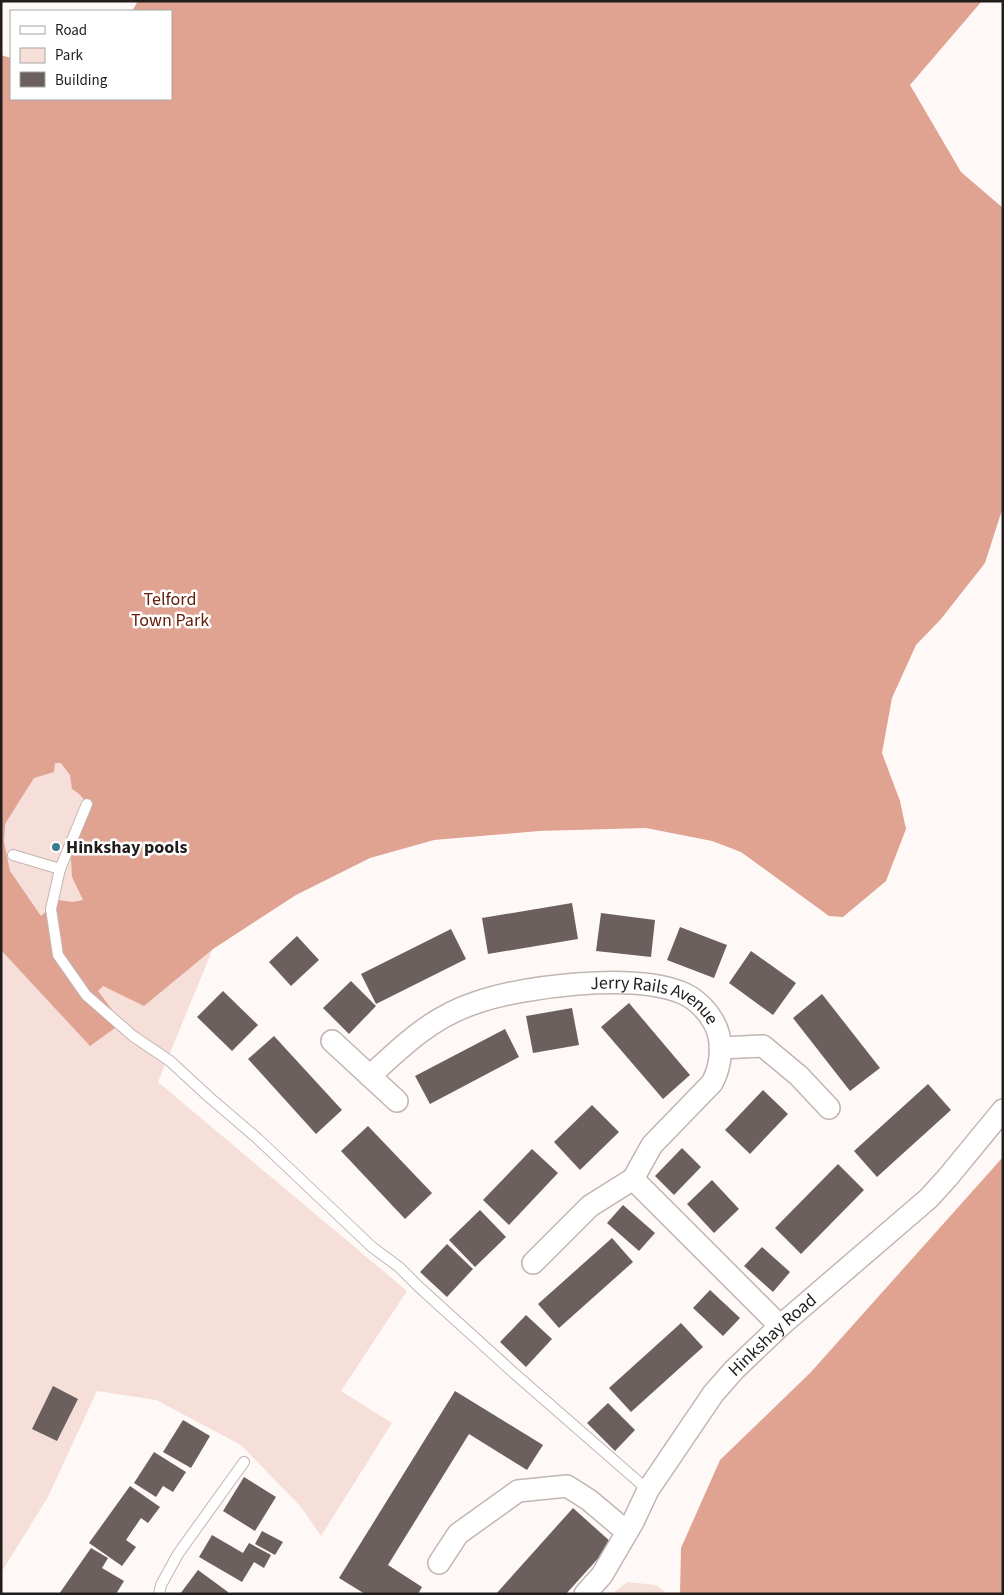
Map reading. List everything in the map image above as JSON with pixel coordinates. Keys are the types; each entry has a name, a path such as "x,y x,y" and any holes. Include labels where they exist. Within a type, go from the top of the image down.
{"street":[{"name":"Jerry Rails Avenue","path":"370,1076 406,1042 438,1019 474,1003 507,995 605,982 654,984 681,992 695,999 709,1014 719,1031 718,1073 712,1083 652,1145 632,1179"},
{"path":"332,1042 397,1101"},
{"path":"720,1048 764,1046 799,1076 829,1108"},
{"name":"Hinkshay Road","path":"584,1594 602,1576 648,1490 713,1394 734,1370 780,1326 930,1198 1003,1110"},
{"path":"533,1262 590,1206 632,1179 780,1326"},
{"path":"439,1563 458,1534 518,1490 567,1486 589,1500 627,1532"}],"lane":[{"path":"86,804 60,869 51,909 58,955 86,995 133,1036 170,1061 258,1139 372,1247 399,1268 515,1374 648,1490"},
{"path":"13,855 60,869"},
{"path":"159,1594 161,1585 178,1554 244,1462"}],"green space":[{"name":"Telford Town Park","path":"455,362 158,1082 407,1291 341,1391 392,1423 321,1536 301,1507 241,1445 156,1400 97,1391 48,1497 1,1573 1,477"},
{"path":"627,1582 656,1585 667,1594 612,1594"}],"shaded area":[{"path":"138,1 982,1 910,85 961,172 1003,208 1003,507 985,563 941,619 916,645 892,698 882,753 900,801 906,829 886,881 843,917 829,916 741,852 712,841 646,828 539,831 434,840 370,858 296,895 213,949 144,1006 103,986 98,991 122,1023 90,1046 1,950 1,55 10,58 10,100 172,100 172,10 133,10","holes":["55,763 61,763 70,775 72,789 84,800 88,817 70,842 72,877 83,900 73,902 59,900 41,916 10,871 4,842 5,824 34,778 54,772"]},
{"path":"1003,1157 1003,1594 680,1594 681,1548 720,1460 811,1372"}],"building":[{"path":"572,903 578,939 488,954 482,918"},
{"path":"601,913 655,920 651,957 596,951"},
{"path":"680,927 727,945 714,978 667,960"},
{"path":"451,929 466,959 376,1004 361,974"},
{"path":"297,936 319,960 291,986 269,962"},
{"path":"751,951 796,983 773,1015 729,983"},
{"path":"351,981 376,1006 349,1034 323,1008"},
{"path":"223,991 258,1025 232,1051 197,1017"},
{"path":"822,994 880,1068 850,1091 793,1018"},
{"path":"629,1003 690,1075 663,1099 601,1027"},
{"path":"572,1008 579,1045 533,1053 526,1016"},
{"path":"505,1029 519,1057 430,1104 415,1076"},
{"path":"274,1036 342,1110 316,1134 248,1059"},
{"path":"928,1084 951,1110 877,1177 854,1151"},
{"path":"763,1090 788,1114 750,1154 725,1130"},
{"path":"592,1105 619,1132 580,1170 554,1142"},
{"path":"368,1126 432,1193 405,1219 341,1151"},
{"path":"682,1148 701,1167 674,1195 655,1176"},
{"path":"532,1149 558,1173 509,1225 483,1200"},
{"path":"838,1164 864,1190 801,1254 775,1228"},
{"path":"712,1180 739,1209 714,1233 687,1204"},
{"path":"623,1205 655,1233 639,1251 607,1223"},
{"path":"480,1210 506,1237 475,1267 449,1240"},
{"path":"612,1238 633,1262 559,1328 538,1304"},
{"path":"447,1244 473,1269 447,1297 420,1272"},
{"path":"762,1247 790,1272 773,1292 744,1266"},
{"path":"710,1290 740,1318 723,1336 693,1308"},
{"path":"526,1315 552,1339 526,1367 500,1342"},
{"path":"681,1323 703,1347 631,1412 609,1388"},
{"path":"53,1386 78,1399 57,1441 32,1429"},
{"path":"455,1391 543,1445 527,1470 469,1434 388,1565 422,1587 418,1594 365,1594 339,1578"},
{"path":"608,1403 635,1430 615,1451 587,1423"},
{"path":"183,1420 210,1436 191,1468 163,1452"},
{"path":"154,1452 186,1472 173,1492 163,1486 156,1497 134,1483"},
{"path":"244,1477 276,1497 255,1531 223,1511"},
{"path":"130,1486 160,1507 148,1523 141,1518 126,1540 136,1547 122,1566 89,1543"},
{"path":"573,1508 612,1543 566,1594 496,1594"},
{"path":"262,1531 283,1542 275,1555 255,1544"},
{"path":"212,1535 243,1553 249,1543 271,1555 264,1568 254,1562 242,1582 199,1557"},
{"path":"91,1548 108,1558 102,1568 124,1581 116,1594 59,1594"},
{"path":"198,1570 228,1592 227,1594 180,1594"}],"place":[{"name":"Hinkshay pools","path":"56,847"}]}
